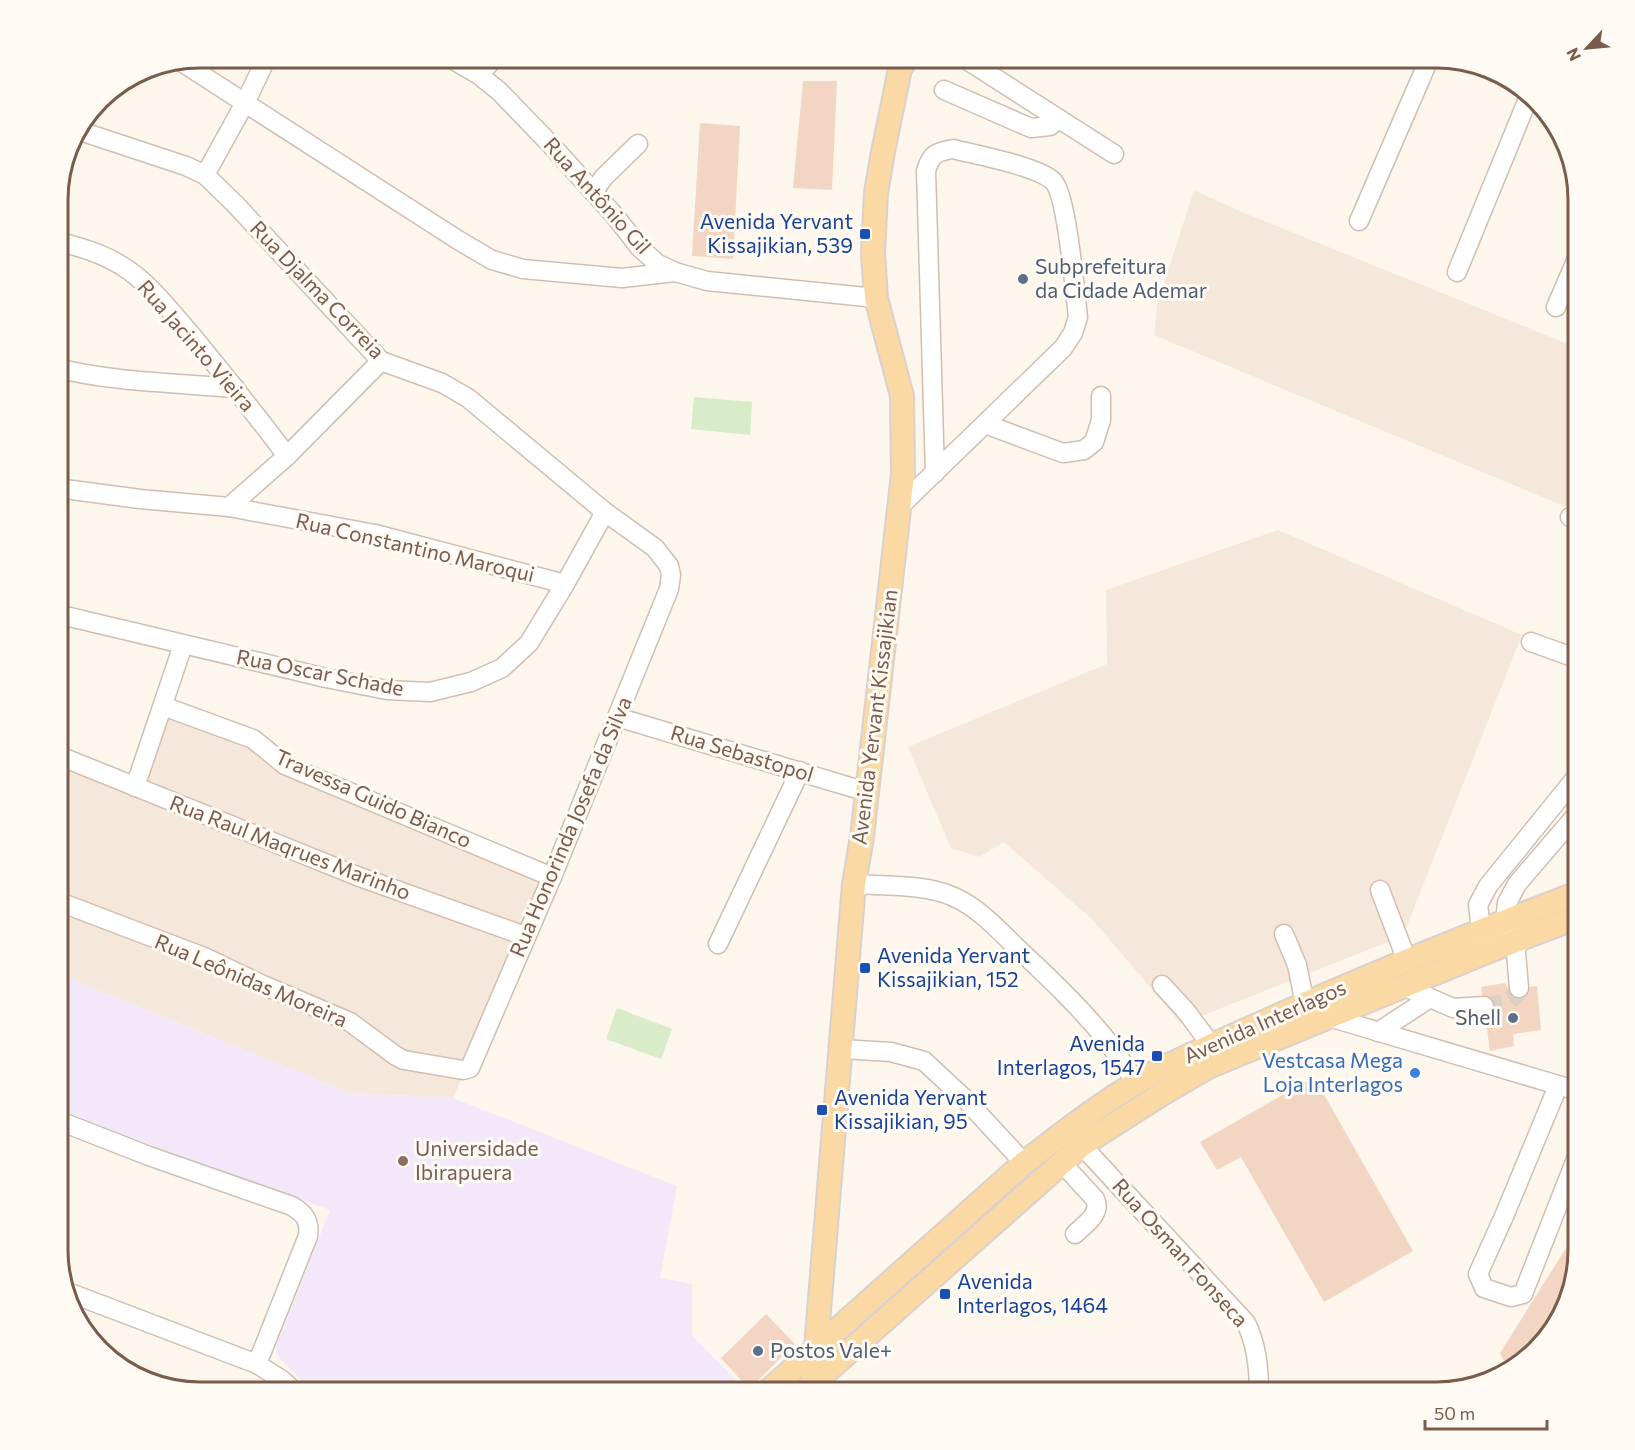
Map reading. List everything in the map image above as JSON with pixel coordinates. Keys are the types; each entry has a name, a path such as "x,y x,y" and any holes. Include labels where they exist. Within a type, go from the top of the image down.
{"main road":[{"name":"Avenida Yervant Kissajikian","path":"810,1382 816,1349 854,884 867,792 903,474 902,396 876,298 873,253 876,193 901,68"},
{"name":"Avenida Interlagos","path":"818,1382 1061,1162 1074,1137 1137,1083 1166,1066 1305,1004 1481,929 1568,897"},
{"name":"Avenida Interlagos","path":"778,1382 1024,1163 1208,1067 1568,921"}],"street":[{"path":"192,68 492,260 523,269 621,278 675,272"},
{"path":"205,175 262,68"},
{"name":"Rua Antônio Gil","path":"467,68 479,75 522,115 593,192 640,248 658,264 675,272 707,281 876,298"},
{"path":"479,75 485,68"},
{"path":"979,68 1114,154"},
{"path":"1359,221 1425,68"},
{"path":"944,90 1031,128 1050,126 1059,119"},
{"path":"1457,272 1526,103"},
{"name":"Rua Djalma Correia","path":"85,133 186,165 205,175 235,204 381,361 442,383 468,398 605,512 655,548 664,557 671,575 669,589"},
{"path":"593,192 604,177 638,144"},
{"path":"899,507 935,473 1063,348 1073,333 1078,317 1062,201 1055,182 1041,172 953,149 939,152 929,159 926,171 935,473"},
{"name":"Rua Jacinto Vieira","path":"68,244 89,250 122,266 162,300 235,387 287,456"},
{"path":"1556,307 1567,281"},
{"path":"229,507 287,456 381,361"},
{"path":"68,370 235,387"},
{"path":"985,424 1062,453 1084,450 1094,442 1101,420 1101,396"},
{"name":"Rua Constantino Maroqui","path":"68,490 140,500 229,507 375,534 565,584"},
{"name":"Rua Oscar Schade","path":"68,617 183,645 387,690 430,692 471,682 502,668 529,643 605,512"},
{"name":"Rua Honorinda Josefa da Silva","path":"473,1064 669,589"},
{"path":"1531,642 1567,655"},
{"path":"135,787 183,645"},
{"name":"Travessa Guido Bianco","path":"163,706 253,739 285,765 552,877"},
{"name":"Rua Sebastopol","path":"617,717 867,792"},
{"name":"Rua Raul Maqrues Marinho","path":"68,760 357,876 525,936"},
{"path":"718,944 800,771"},
{"path":"1489,951 1481,929 1478,905 1488,886 1568,788"},
{"path":"1519,988 1515,941 1505,920 1507,903 1511,894 1568,826"},
{"path":"854,884 911,887 940,892 955,897 971,907 1058,986 1104,1037 1137,1083"},
{"path":"1380,890 1407,961"},
{"name":"Rua Leônidas Moreira","path":"68,905 204,957 350,1022 404,1060 463,1070 470,1068 473,1064"},
{"path":"1284,934 1297,965 1305,1004 1329,1017 1568,1088"},
{"path":"1162,986 1185,1010 1212,1046"},
{"path":"1403,986 1453,1008 1484,1006"},
{"path":"1378,1032 1431,998"},
{"path":"841,1049 891,1052 924,1061 965,1099 1024,1163"},
{"path":"1558,1086 1478,1274 1484,1288 1511,1297 1523,1294 1568,1180"},
{"path":"68,1124 149,1156 292,1206 306,1218 309,1227 308,1236 257,1364"},
{"name":"Rua Osman Fonseca","path":"1074,1137 1246,1323 1252,1335 1256,1353 1258,1382"},
{"path":"1061,1162 1095,1198 1098,1206 1097,1211 1075,1234"},
{"path":"76,1296 257,1364 284,1382"}],"shaded area":[{"path":"1194,190 1237,210 1567,344 1567,508 1154,335 1157,305"},
{"path":"1278,530 1522,635 1403,936 1181,1024 1093,920 1004,842 979,857 951,848 908,747 1107,664 1106,590"},
{"path":"163,706 552,877 453,1098 350,1093 68,977 68,763 139,791"},
{"name":"Universidade Ibirapuera","path":"68,977 350,1093 453,1098 677,1186 660,1278 692,1284 692,1335 737,1382 304,1382 280,1359 276,1353 276,1346 330,1210 68,1112"}],"green space":[{"path":"694,397 752,402 750,435 691,429"},
{"path":"617,1008 672,1029 661,1059 606,1039"}],"building":[{"path":"803,81 837,81 832,190 793,188"},
{"path":"700,123 740,126 733,259 692,256"},
{"name":"Shell","path":"1505,983 1509,990 1537,986 1541,1030 1513,1034 1514,1046 1490,1051 1481,987"},
{"path":"1314,1077 1413,1251 1324,1302 1241,1157 1217,1170 1200,1142"},
{"path":"1568,1245 1565,1277 1550,1317 1523,1350 1505,1363 1500,1353"},
{"name":"Postos Vale+","path":"766,1314 795,1344 756,1382 743,1382 721,1358"}],"tunnel":[{"path":"1484,1006 1509,1001 1519,988"}],"place":[{"name":"Avenida Yervant Kissajikian, 539","path":"865,234"},
{"name":"Subprefeitura da Cidade Ademar","path":"1023,279"},
{"name":"Avenida Yervant Kissajikian, 152","path":"865,968"},
{"name":"Shell","path":"1513,1018"},
{"name":"Avenida Interlagos, 1547","path":"1157,1056"},
{"name":"Vestcasa Mega Loja Interlagos","path":"1415,1073"},
{"name":"Avenida Yervant Kissajikian, 95","path":"822,1110"},
{"name":"Universidade Ibirapuera","path":"403,1161"},
{"name":"Avenida Interlagos, 1464","path":"945,1294"},
{"name":"Postos Vale+","path":"758,1351"}]}
